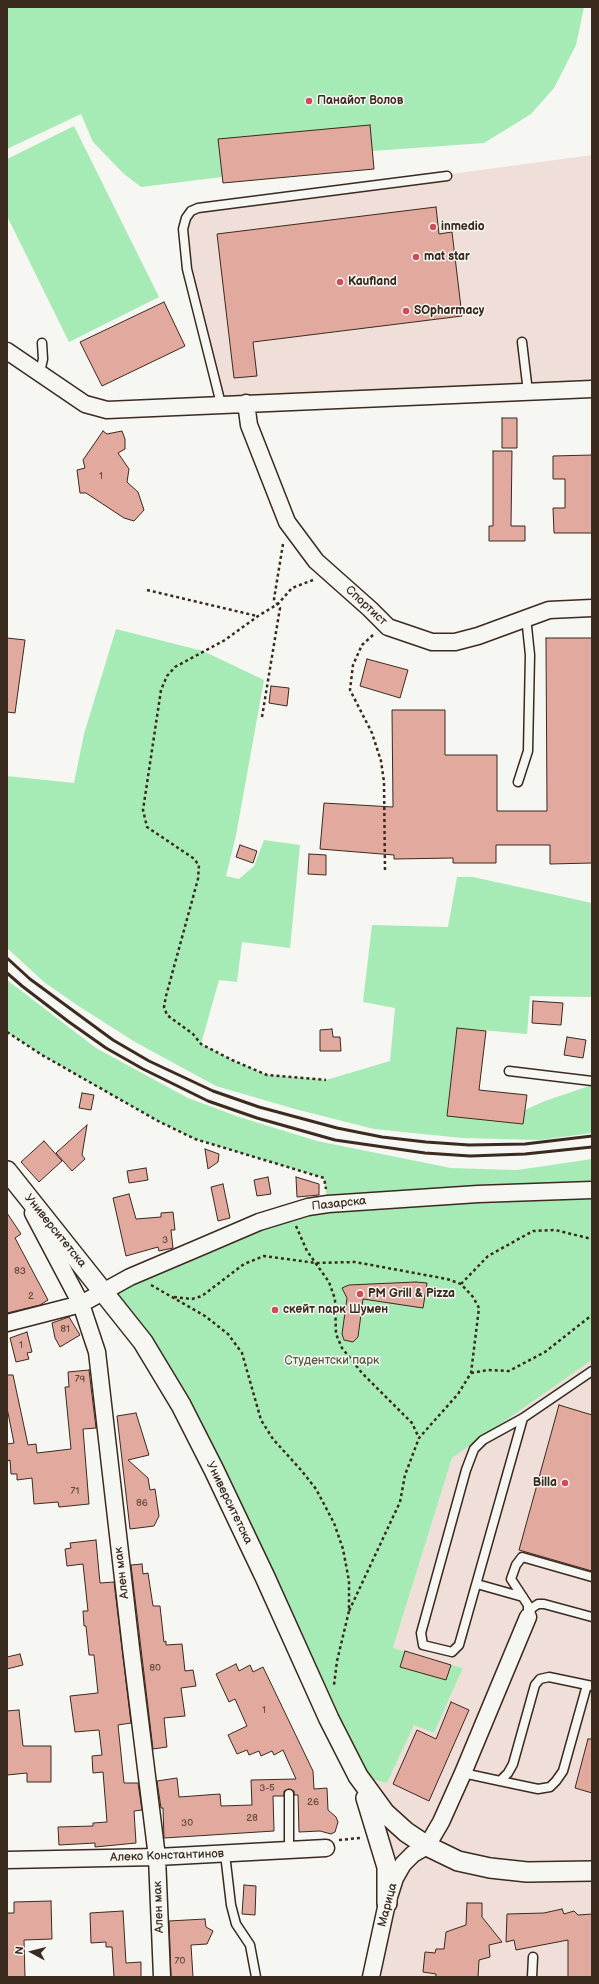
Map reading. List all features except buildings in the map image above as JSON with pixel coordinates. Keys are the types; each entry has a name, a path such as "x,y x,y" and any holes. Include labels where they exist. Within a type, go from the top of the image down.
{"street":[{"path":"7,351 85,404 108,410 592,389"},
{"name":"Спортист","path":"246,403 249,425 287,522 316,561 388,627 432,642 455,642 478,636 526,617 549,610 592,608"},
{"name":"Университетска","path":"7,1171 143,1342 181,1405 218,1477 329,1719 358,1776 385,1813 406,1832 427,1846"},
{"name":"Ален мак","path":"19,1186 81,1304 97,1352 130,1640 157,1857 162,1977"},
{"name":"Пазарска","path":"7,1323 81,1304 130,1277 259,1222 290,1212 328,1204 478,1194 592,1190"},
{"path":"528,1617 441,1822 427,1846 458,1861 490,1868 527,1872 592,1871"},
{"path":"358,1776 379,1837 387,1867 387,1903"},
{"name":"Марица","path":"371,1977 387,1903 395,1878 403,1864 413,1854 427,1846"},
{"name":"Алеко Константинов","path":"7,1860 157,1857 326,1848"}],"lane":[{"path":"221,404 187,269 183,229 186,218 191,211 198,208 447,176"},
{"path":"522,342 528,392"},
{"path":"40,372 43,359 42,343"},
{"path":"518,782 528,751 530,655 526,617"},
{"path":"509,1071 592,1081"},
{"path":"522,1418 459,1645 452,1652 423,1644 420,1633 466,1470 474,1449 483,1440 522,1418 592,1371"},
{"path":"528,1617 528,1605 511,1579 516,1565 522,1557 592,1577"},
{"path":"476,1584 523,1597"},
{"path":"528,1617 532,1608 538,1604 544,1604 592,1617"},
{"path":"463,1772 500,1781 538,1789 550,1788 563,1771 589,1685 549,1677 540,1679 535,1685 513,1764 508,1773 500,1781"},
{"path":"289,1794 290,1851"},
{"path":"225,1854 231,1905 236,1924 250,1945 256,1977"},
{"path":"532,1977 533,1957"}],"path":[{"path":"262,717 280,608 274,598 287,522"},
{"path":"326,1080 267,1075 232,1060 201,1044 193,1034 167,1015 164,1007 166,996 198,879 199,865 193,858 147,827 143,810 161,690 167,676 175,667 225,640 258,616 278,604 292,588 331,574"},
{"path":"147,590 258,616"},
{"path":"385,871 384,782 381,761 372,733 350,690 350,684 353,665 362,645 374,634 388,627"},
{"path":"7,1032 42,1055 158,1121 195,1139 324,1178 328,1204"},
{"path":"290,1212 307,1252 329,1282 335,1299 336,1334 342,1348 362,1373 412,1423 419,1438"},
{"path":"461,1284 488,1256 533,1231 555,1230 592,1239"},
{"path":"174,1297 192,1299 202,1296 244,1264 264,1256 316,1263 355,1262 447,1279 461,1284 473,1297 479,1308 471,1373 458,1394 419,1438 405,1475 400,1502 349,1611 336,1661 333,1690"},
{"path":"130,1277 174,1297 217,1324 228,1334 242,1353 261,1420 273,1439 316,1489 334,1523 343,1549 349,1581 349,1611"},
{"path":"471,1373 488,1370 509,1371 545,1352 592,1315"},
{"path":"326,1848 326,1841 379,1837"}],"shaded area":[{"path":"592,155 592,389 221,404 187,269 183,229 198,208"},
{"path":"592,1360 592,1977 371,1977 387,1903 358,1776 387,1783 414,1724 434,1733 463,1668 393,1648 452,1458"}],"green space":[{"name":"Панайот Волов","path":"7,7 584,7 576,45 554,88 531,114 484,143 372,151 374,169 222,183 222,177 141,187 124,174 93,142 81,114 7,149"},
{"path":"74,126 159,297 69,342 7,216 7,159"},
{"path":"116,629 203,651 264,680 236,835 226,876 239,879 254,866 264,840 300,845 290,948 242,942 237,982 219,980 201,1044 232,1060 267,1075 326,1080 390,1061 395,1008 363,1002 372,925 448,927 457,877 473,877 592,903 592,997 530,996 527,1034 457,1028 447,1115 523,1124 525,1110 545,1101 592,1085 592,1133 540,1140 462,1138 374,1129 295,1109 216,1086 135,1042 77,1005 44,982 7,948 7,776 74,783 84,734"},
{"name":"Студентски парк","path":"7,980 96,1048 188,1098 239,1117 317,1141 451,1168 517,1170 592,1159 592,1360 452,1458 393,1648 463,1668 434,1733 414,1725 387,1783 358,1776 214,1470 103,1291 328,1204 324,1178 195,1139 158,1121 42,1055 7,1032"}],"railway":[{"path":"7,958 30,979 113,1040 149,1061 213,1091 259,1107 337,1128 382,1137 426,1142 469,1145 525,1144 592,1136"},
{"path":"7,973 69,1022 106,1048 143,1069 208,1101 257,1118 335,1140 425,1153 470,1156 525,1154 592,1147"}],"place":[{"name":"Панайот Волов","path":"309,101"},
{"name":"inmedio","path":"433,227"},
{"name":"mat star","path":"416,257"},
{"name":"Kaufland","path":"340,282"},
{"name":"SOpharmacy","path":"406,311"},
{"name":"PM Grill & Pizza","path":"360,1294"},
{"name":"скейт парк Шумен","path":"275,1310"},
{"name":"Billa","path":"565,1483"}]}
